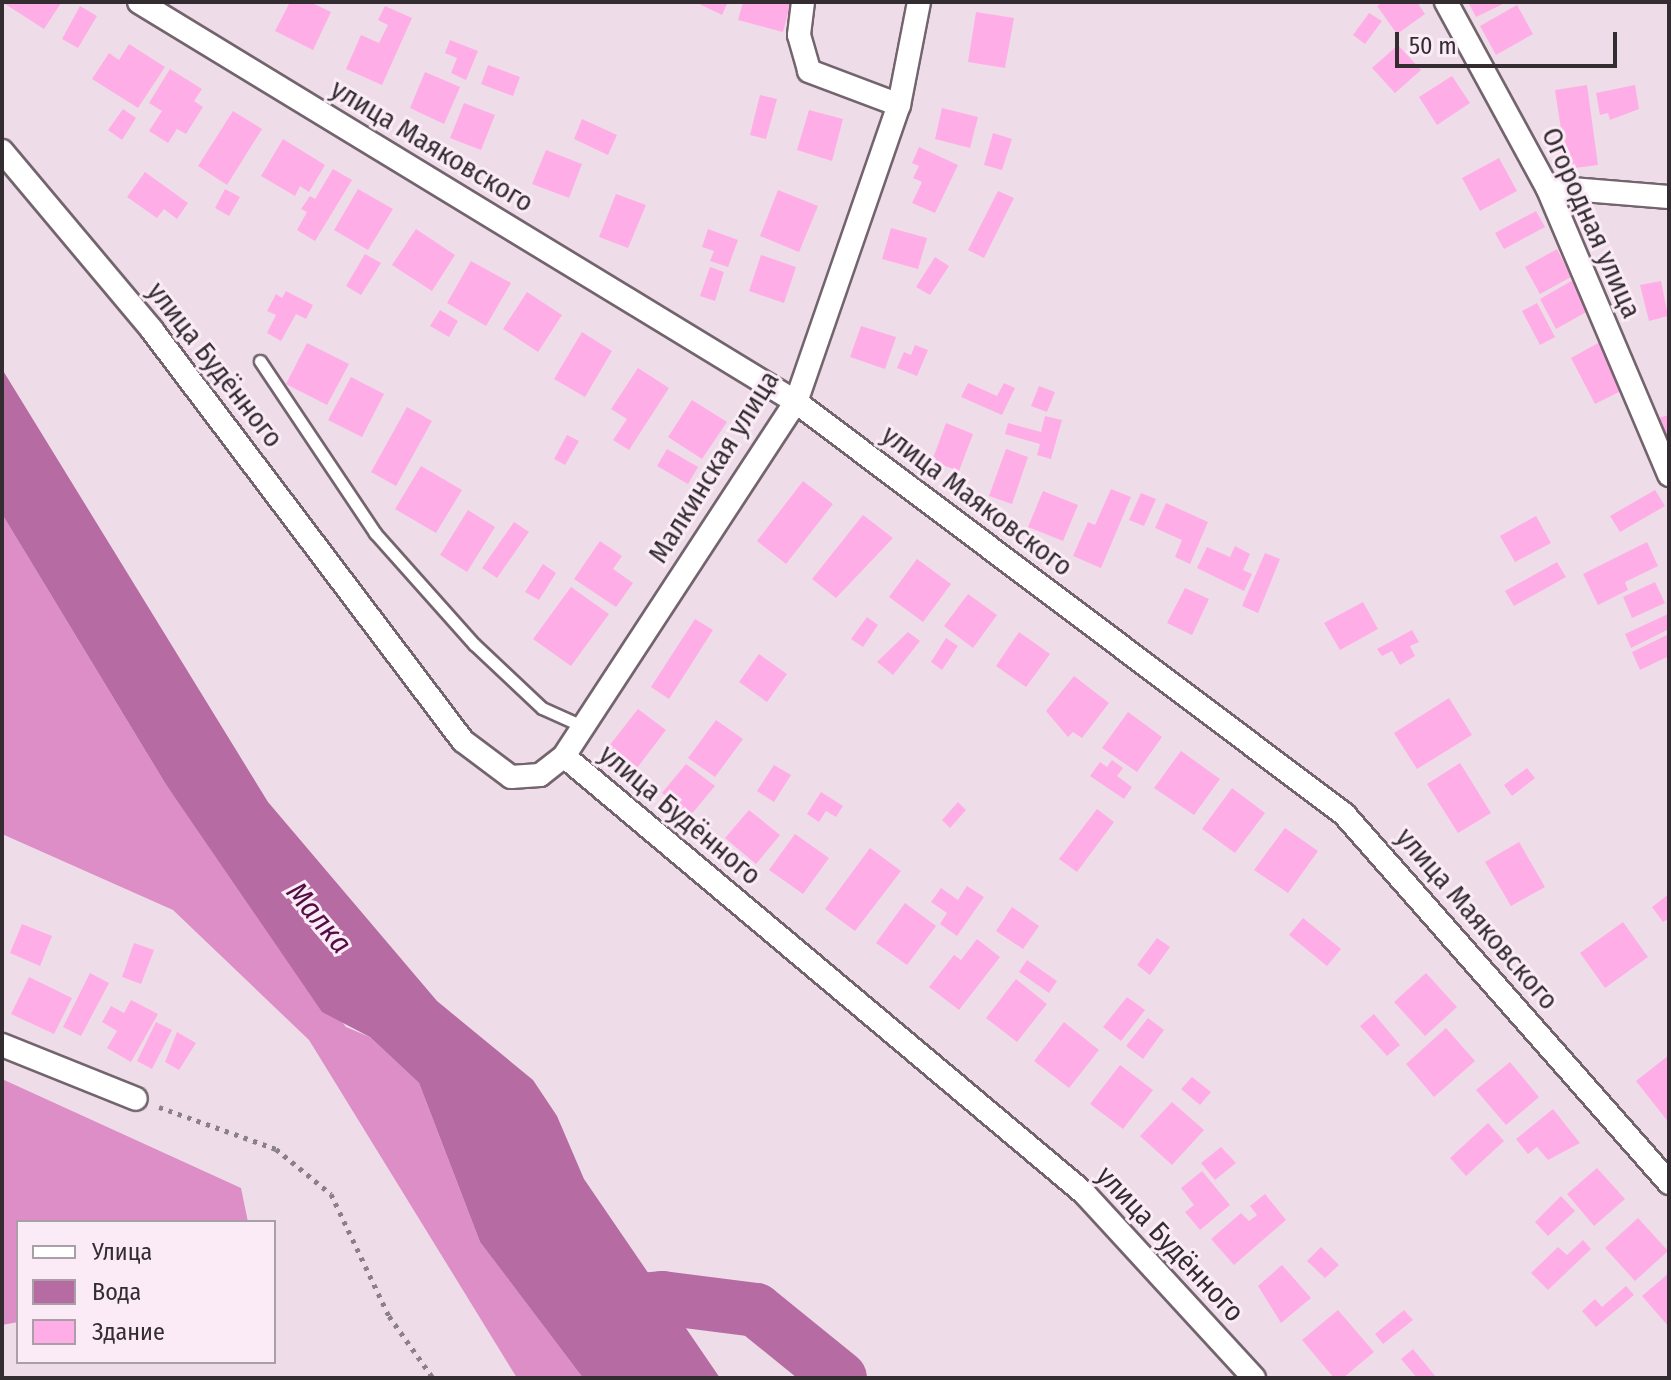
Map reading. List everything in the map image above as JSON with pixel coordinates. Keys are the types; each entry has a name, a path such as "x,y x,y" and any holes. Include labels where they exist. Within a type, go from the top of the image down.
{"street":[{"name":"улица Маяковского","path":"139,2 796,402 1344,814 1669,1183"},
{"path":"803,2 799,35 809,71 899,105"},
{"name":"Малкинская улица","path":"564,756 796,402 899,105 919,2"},
{"name":"Огородная улица","path":"1446,2 1547,187 1669,475"},
{"name":"улица Будённого","path":"2,151 152,330 463,741 511,777 540,775 564,756 1084,1193 1254,1378"},
{"path":"1547,187 1669,197"},
{"path":"2,1045 136,1099"}],"lane":[{"path":"260,361 375,533 474,644 542,708 582,726"}],"path":[{"path":"136,1099 276,1149 331,1194 389,1316 433,1378"}],"shaded area":[{"path":"2,514 165,783 346,1027 370,1037 419,1083 480,1242 583,1378 517,1378 309,1040 173,910 2,834"},
{"path":"2,1079 241,1188 248,1220 16,1220 16,1322 2,1325"}],"water":[{"name":"Малка","path":"2,369 268,802 437,1001 533,1080 557,1116 584,1179 720,1378 583,1378 480,1242 419,1083 370,1037 322,1012 165,783 2,514"}],"building":[{"path":"2,2 59,2 61,3 44,29"},
{"path":"290,2 310,2 331,12 313,50 275,31"},
{"path":"695,2 728,2 722,15"},
{"path":"743,2 791,2 783,32 738,20"},
{"path":"1383,2 1417,2 1425,14 1397,34 1377,6"},
{"path":"1468,2 1507,2 1476,17"},
{"path":"1517,5 1533,34 1496,55 1480,26"},
{"path":"80,6 97,16 78,48 62,39"},
{"path":"385,6 412,18 382,85 346,69 361,35 379,43 388,25 378,20"},
{"path":"976,12 1014,18 1005,68 968,62"},
{"path":"1369,13 1382,21 1365,44 1353,35"},
{"path":"450,40 478,51 466,80 451,73 457,58 445,53"},
{"path":"129,44 165,67 138,108 92,79 109,53 119,60"},
{"path":"1398,45 1421,70 1395,93 1372,68"},
{"path":"488,65 520,77 513,96 481,84"},
{"path":"170,69 202,89 194,101 203,107 186,134 177,129 168,143 149,131 162,111 149,103"},
{"path":"425,72 460,87 444,124 410,108"},
{"path":"1452,76 1470,103 1437,125 1419,97"},
{"path":"1587,85 1598,165 1567,169 1555,90"},
{"path":"1635,85 1639,109 1610,120 1608,113 1600,115 1596,93"},
{"path":"760,95 777,99 766,139 750,135"},
{"path":"464,103 495,115 481,150 450,138"},
{"path":"942,108 978,117 970,148 935,139"},
{"path":"123,109 136,118 122,140 108,130"},
{"path":"809,110 843,119 832,161 797,150"},
{"path":"233,111 262,129 227,185 198,166"},
{"path":"582,119 617,135 608,155 574,139"},
{"path":"993,133 1012,139 1002,170 984,165"},
{"path":"283,139 325,165 309,192 300,186 295,196 261,176"},
{"path":"919,147 958,165 935,213 912,203 922,182 913,178 919,166 912,163"},
{"path":"546,150 582,164 569,198 532,184"},
{"path":"1499,158 1517,191 1480,211 1462,178"},
{"path":"333,169 352,180 315,241 297,230 307,212 301,209 310,196 315,199"},
{"path":"145,172 188,203 177,219 164,209 157,218 127,197"},
{"path":"225,189 240,197 229,216 215,208"},
{"path":"358,189 393,209 368,250 334,230"},
{"path":"778,190 818,206 799,252 760,236"},
{"path":"998,191 1014,198 984,258 968,250"},
{"path":"616,194 646,205 628,248 599,237"},
{"path":"1536,211 1545,227 1504,249 1495,233"},
{"path":"891,228 927,238 918,269 882,259"},
{"path":"416,229 455,255 432,291 392,265"},
{"path":"708,229 738,240 728,267 710,261 714,251 702,247"},
{"path":"1557,249 1571,277 1540,294 1525,267"},
{"path":"365,254 381,263 361,295 346,286"},
{"path":"761,255 796,267 784,303 749,291"},
{"path":"935,257 949,266 930,295 916,287"},
{"path":"471,261 511,283 486,326 447,303"},
{"path":"710,267 724,272 715,301 700,296"},
{"path":"1573,280 1590,310 1556,329 1540,299"},
{"path":"1661,281 1668,316 1649,321 1640,285"},
{"path":"286,291 313,305 306,319 296,314 281,341 267,333 276,315 267,311 276,294 282,298"},
{"path":"527,292 562,315 538,352 503,329"},
{"path":"1537,303 1555,337 1540,345 1522,311"},
{"path":"440,310 458,321 449,337 430,326"},
{"path":"861,326 896,337 885,369 850,357"},
{"path":"582,332 612,351 585,397 554,379"},
{"path":"1600,342 1625,389 1595,404 1571,358"},
{"path":"307,343 349,364 327,405 286,384"},
{"path":"915,345 928,350 917,376 897,368 904,352 911,355"},
{"path":"638,368 669,388 629,450 613,440 627,419 611,409"},
{"path":"351,377 384,394 362,437 328,420"},
{"path":"968,383 997,396 1004,383 1015,388 1002,415 961,397"},
{"path":"1039,386 1055,392 1047,412 1031,406"},
{"path":"692,400 727,422 702,459 668,437"},
{"path":"407,407 432,421 396,486 371,472"},
{"path":"1669,415 1669,436 1664,438 1658,418"},
{"path":"1045,416 1062,420 1051,459 1037,455 1040,444 1005,434 1008,423 1041,432"},
{"path":"946,423 973,434 959,471 932,461"},
{"path":"567,435 579,441 565,465 554,459"},
{"path":"667,449 698,467 688,484 657,466"},
{"path":"1006,449 1028,457 1012,504 989,496"},
{"path":"421,466 462,490 436,533 395,509"},
{"path":"803,481 833,504 786,564 757,541"},
{"path":"1111,489 1131,497 1101,568 1073,556 1088,522 1095,525"},
{"path":"1655,490 1665,506 1620,532 1610,516"},
{"path":"1043,491 1078,505 1063,541 1028,527"},
{"path":"1141,493 1156,499 1144,526 1129,520"},
{"path":"1166,503 1208,522 1190,564 1175,557 1182,540 1155,528"},
{"path":"468,510 495,527 467,572 440,555"},
{"path":"863,515 893,538 836,598 812,579"},
{"path":"1536,516 1551,543 1515,562 1500,536"},
{"path":"514,522 529,532 497,578 482,568"},
{"path":"600,541 622,556 613,569 633,583 616,607 574,579"},
{"path":"1647,542 1658,566 1625,582 1628,590 1598,605 1583,574"},
{"path":"1235,546 1250,554 1243,570 1252,574 1244,591 1197,568 1207,547 1230,557"},
{"path":"1265,553 1280,559 1258,613 1242,606"},
{"path":"917,559 951,584 923,622 889,597"},
{"path":"1557,562 1566,577 1514,606 1505,591"},
{"path":"543,564 556,573 539,600 525,592"},
{"path":"1655,582 1665,603 1632,618 1623,597"},
{"path":"571,587 609,614 571,666 533,639"},
{"path":"1185,588 1209,599 1192,635 1167,623"},
{"path":"968,594 997,615 973,648 944,626"},
{"path":"1363,602 1378,629 1340,650 1324,623"},
{"path":"1668,614 1669,629 1631,648 1625,634"},
{"path":"867,617 878,625 863,647 851,639"},
{"path":"695,619 713,630 669,699 651,687"},
{"path":"1412,630 1419,642 1410,646 1415,656 1400,665 1392,651 1382,656 1377,649"},
{"path":"908,632 920,641 893,675 877,662"},
{"path":"1019,632 1050,654 1026,687 996,666"},
{"path":"1669,634 1669,656 1640,670 1632,652"},
{"path":"946,638 958,646 942,670 931,662"},
{"path":"759,654 787,674 767,702 739,682"},
{"path":"1074,676 1109,703 1082,738 1073,732 1068,737 1046,711"},
{"path":"1449,698 1472,735 1417,769 1394,733"},
{"path":"638,709 666,730 637,768 609,746"},
{"path":"1128,712 1162,737 1137,772 1102,748"},
{"path":"716,720 743,739 715,777 688,758"},
{"path":"1181,751 1220,779 1194,815 1154,788"},
{"path":"1112,760 1123,768 1117,776 1132,787 1124,799 1090,776 1100,762 1107,767"},
{"path":"1460,763 1491,813 1458,833 1427,784"},
{"path":"686,764 715,786 690,816 662,793"},
{"path":"774,765 791,775 774,802 757,791"},
{"path":"1527,768 1535,778 1512,796 1504,785"},
{"path":"1232,788 1265,813 1235,853 1202,829"},
{"path":"821,792 843,806 836,817 826,811 819,822 807,814"},
{"path":"958,802 966,810 950,828 942,820"},
{"path":"1097,809 1114,822 1077,872 1059,859"},
{"path":"749,810 780,835 756,864 725,838"},
{"path":"1285,828 1318,851 1288,893 1254,870"},
{"path":"795,834 829,858 803,894 769,870"},
{"path":"1519,842 1545,887 1511,906 1485,862"},
{"path":"870,848 901,871 855,931 825,909"},
{"path":"967,886 984,897 957,936 940,924 947,913 931,902 941,888 958,900"},
{"path":"1669,894 1669,918 1663,922 1652,907"},
{"path":"905,903 936,926 907,965 876,943"},
{"path":"1012,907 1039,926 1023,949 996,931"},
{"path":"1303,918 1341,949 1327,966 1289,935"},
{"path":"1623,922 1648,957 1605,988 1580,953"},
{"path":"22,924 52,936 40,966 10,953"},
{"path":"1157,938 1170,947 1150,975 1137,965"},
{"path":"977,939 1000,957 959,1010 929,987 954,955 961,960"},
{"path":"134,943 154,950 141,984 122,977"},
{"path":"1027,960 1057,981 1049,993 1019,972"},
{"path":"90,973 109,983 81,1036 63,1027"},
{"path":"1426,973 1457,1007 1425,1036 1394,1002"},
{"path":"29,977 72,998 54,1034 11,1014"},
{"path":"1016,979 1047,1004 1017,1042 986,1018"},
{"path":"1127,997 1145,1010 1121,1041 1103,1027"},
{"path":"131,1000 158,1014 131,1062 107,1048 117,1031 102,1022 111,1006 124,1013"},
{"path":"1374,1014 1400,1045 1387,1056 1360,1026"},
{"path":"1148,1018 1164,1030 1143,1059 1126,1046"},
{"path":"156,1022 172,1030 152,1069 137,1061"},
{"path":"1064,1022 1099,1050 1069,1088 1034,1061"},
{"path":"1446,1028 1475,1061 1434,1097 1406,1064"},
{"path":"177,1032 196,1043 179,1070 165,1062"},
{"path":"1669,1055 1669,1123 1636,1081"},
{"path":"1510,1062 1539,1097 1506,1125 1476,1090"},
{"path":"1120,1065 1153,1090 1123,1129 1090,1104"},
{"path":"1192,1077 1211,1092 1200,1105 1181,1089"},
{"path":"1172,1102 1204,1130 1172,1165 1140,1136"},
{"path":"1553,1109 1580,1143 1548,1160 1537,1147 1528,1154 1516,1139"},
{"path":"1488,1123 1504,1141 1466,1176 1450,1158"},
{"path":"1221,1147 1236,1163 1215,1180 1201,1163"},
{"path":"1597,1168 1625,1199 1594,1226 1567,1194"},
{"path":"1202,1171 1230,1205 1200,1230 1185,1212 1194,1205 1181,1188"},
{"path":"1265,1194 1286,1220 1234,1265 1211,1239 1241,1213 1249,1221 1257,1215 1250,1206"},
{"path":"1561,1196 1575,1211 1548,1236 1535,1222"},
{"path":"1638,1218 1668,1251 1635,1281 1605,1248"},
{"path":"1583,1240 1591,1249 1548,1290 1531,1273 1558,1247 1567,1255"},
{"path":"1321,1247 1339,1265 1325,1278 1307,1261"},
{"path":"1282,1265 1311,1298 1281,1323 1258,1286"},
{"path":"1669,1273 1669,1327 1642,1296"},
{"path":"1626,1286 1634,1295 1596,1327 1582,1311 1595,1299 1602,1307"},
{"path":"1338,1310 1374,1352 1343,1378 1334,1378 1302,1340"},
{"path":"1404,1310 1413,1320 1383,1344 1375,1334"},
{"path":"1413,1349 1435,1378 1417,1378 1401,1359"}],"waterway":[{"path":"628,1301 662,1298 756,1310 840,1378"}]}
